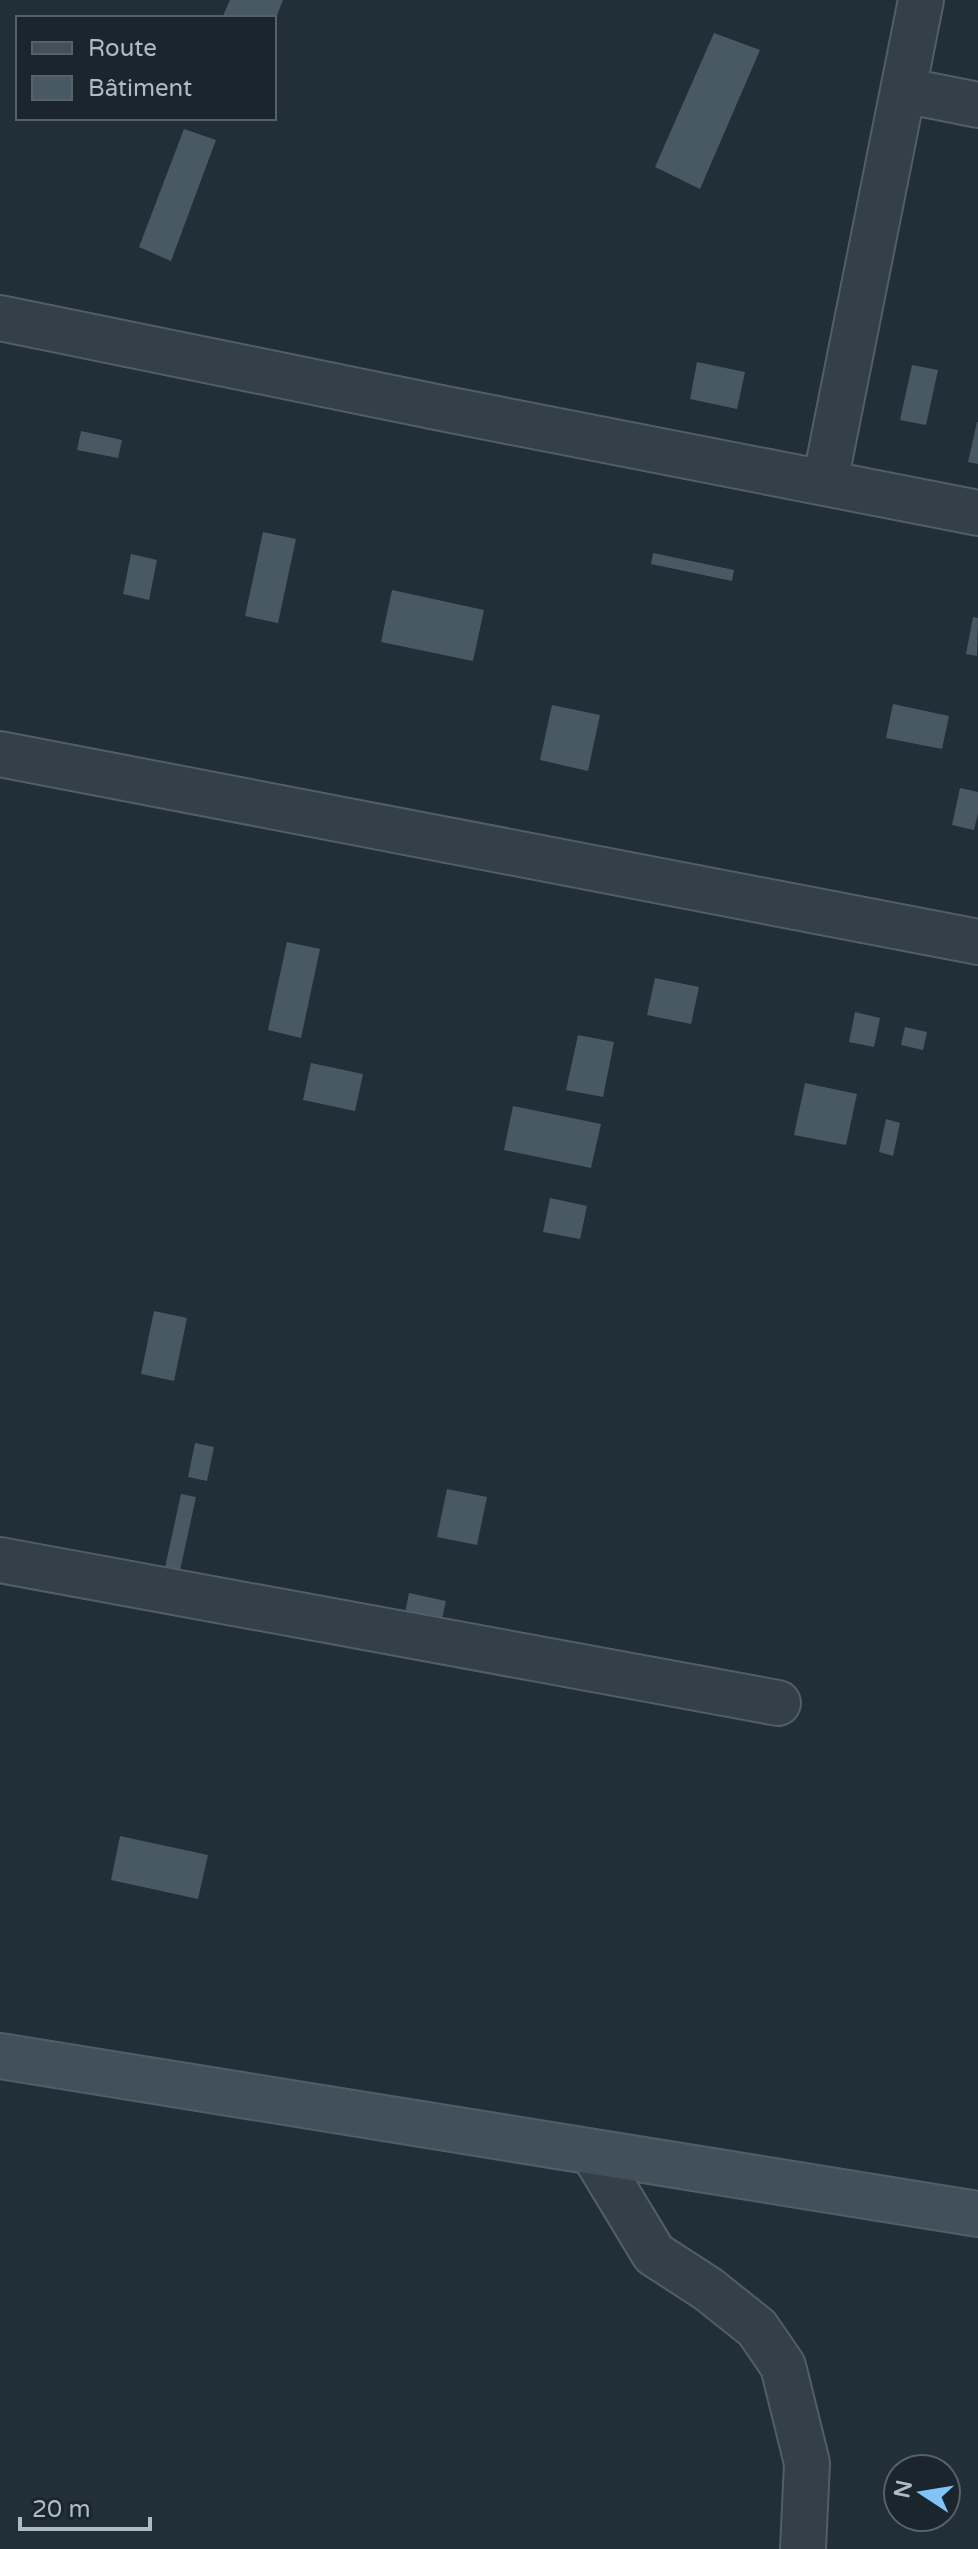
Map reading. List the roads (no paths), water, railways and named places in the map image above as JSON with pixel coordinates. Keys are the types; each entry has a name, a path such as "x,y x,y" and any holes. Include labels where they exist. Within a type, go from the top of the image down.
{"main road":[{"path":"0,2056 978,2214"}],"street":[{"path":"825,482 921,0"},
{"path":"903,90 978,105"},
{"path":"0,318 978,513"},
{"path":"0,754 978,942"},
{"path":"0,1560 778,1703"},
{"path":"593,2153 654,2254 708,2289 757,2328 783,2366 807,2463 803,2549"}]}
